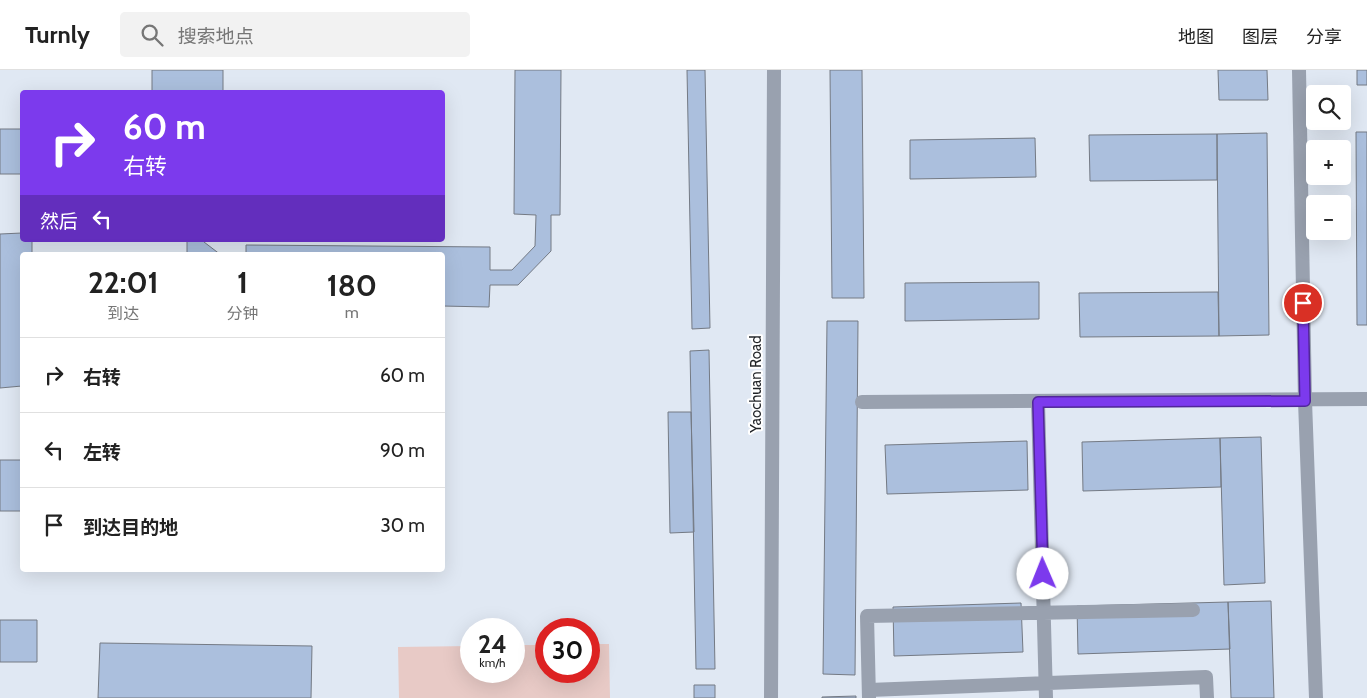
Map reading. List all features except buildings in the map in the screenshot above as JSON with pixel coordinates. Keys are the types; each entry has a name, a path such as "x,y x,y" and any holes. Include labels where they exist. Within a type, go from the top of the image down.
{"street":[{"name":"Yaochuan Road","path":"771,698 774,70"},
{"path":"1299,70 1305,401 1316,698"},
{"path":"862,402 1367,400"},
{"path":"1038,402 1046,698"},
{"path":"1193,610 867,616 869,694 1206,677 1207,698"}],"shaded area":[{"path":"600,644 609,644 610,698 399,698 398,647 460,646 460,683 525,683 525,645 535,645 535,683 600,683"}],"route":[{"path":"1043,574 1038,402 1305,401 1303,303"}]}
